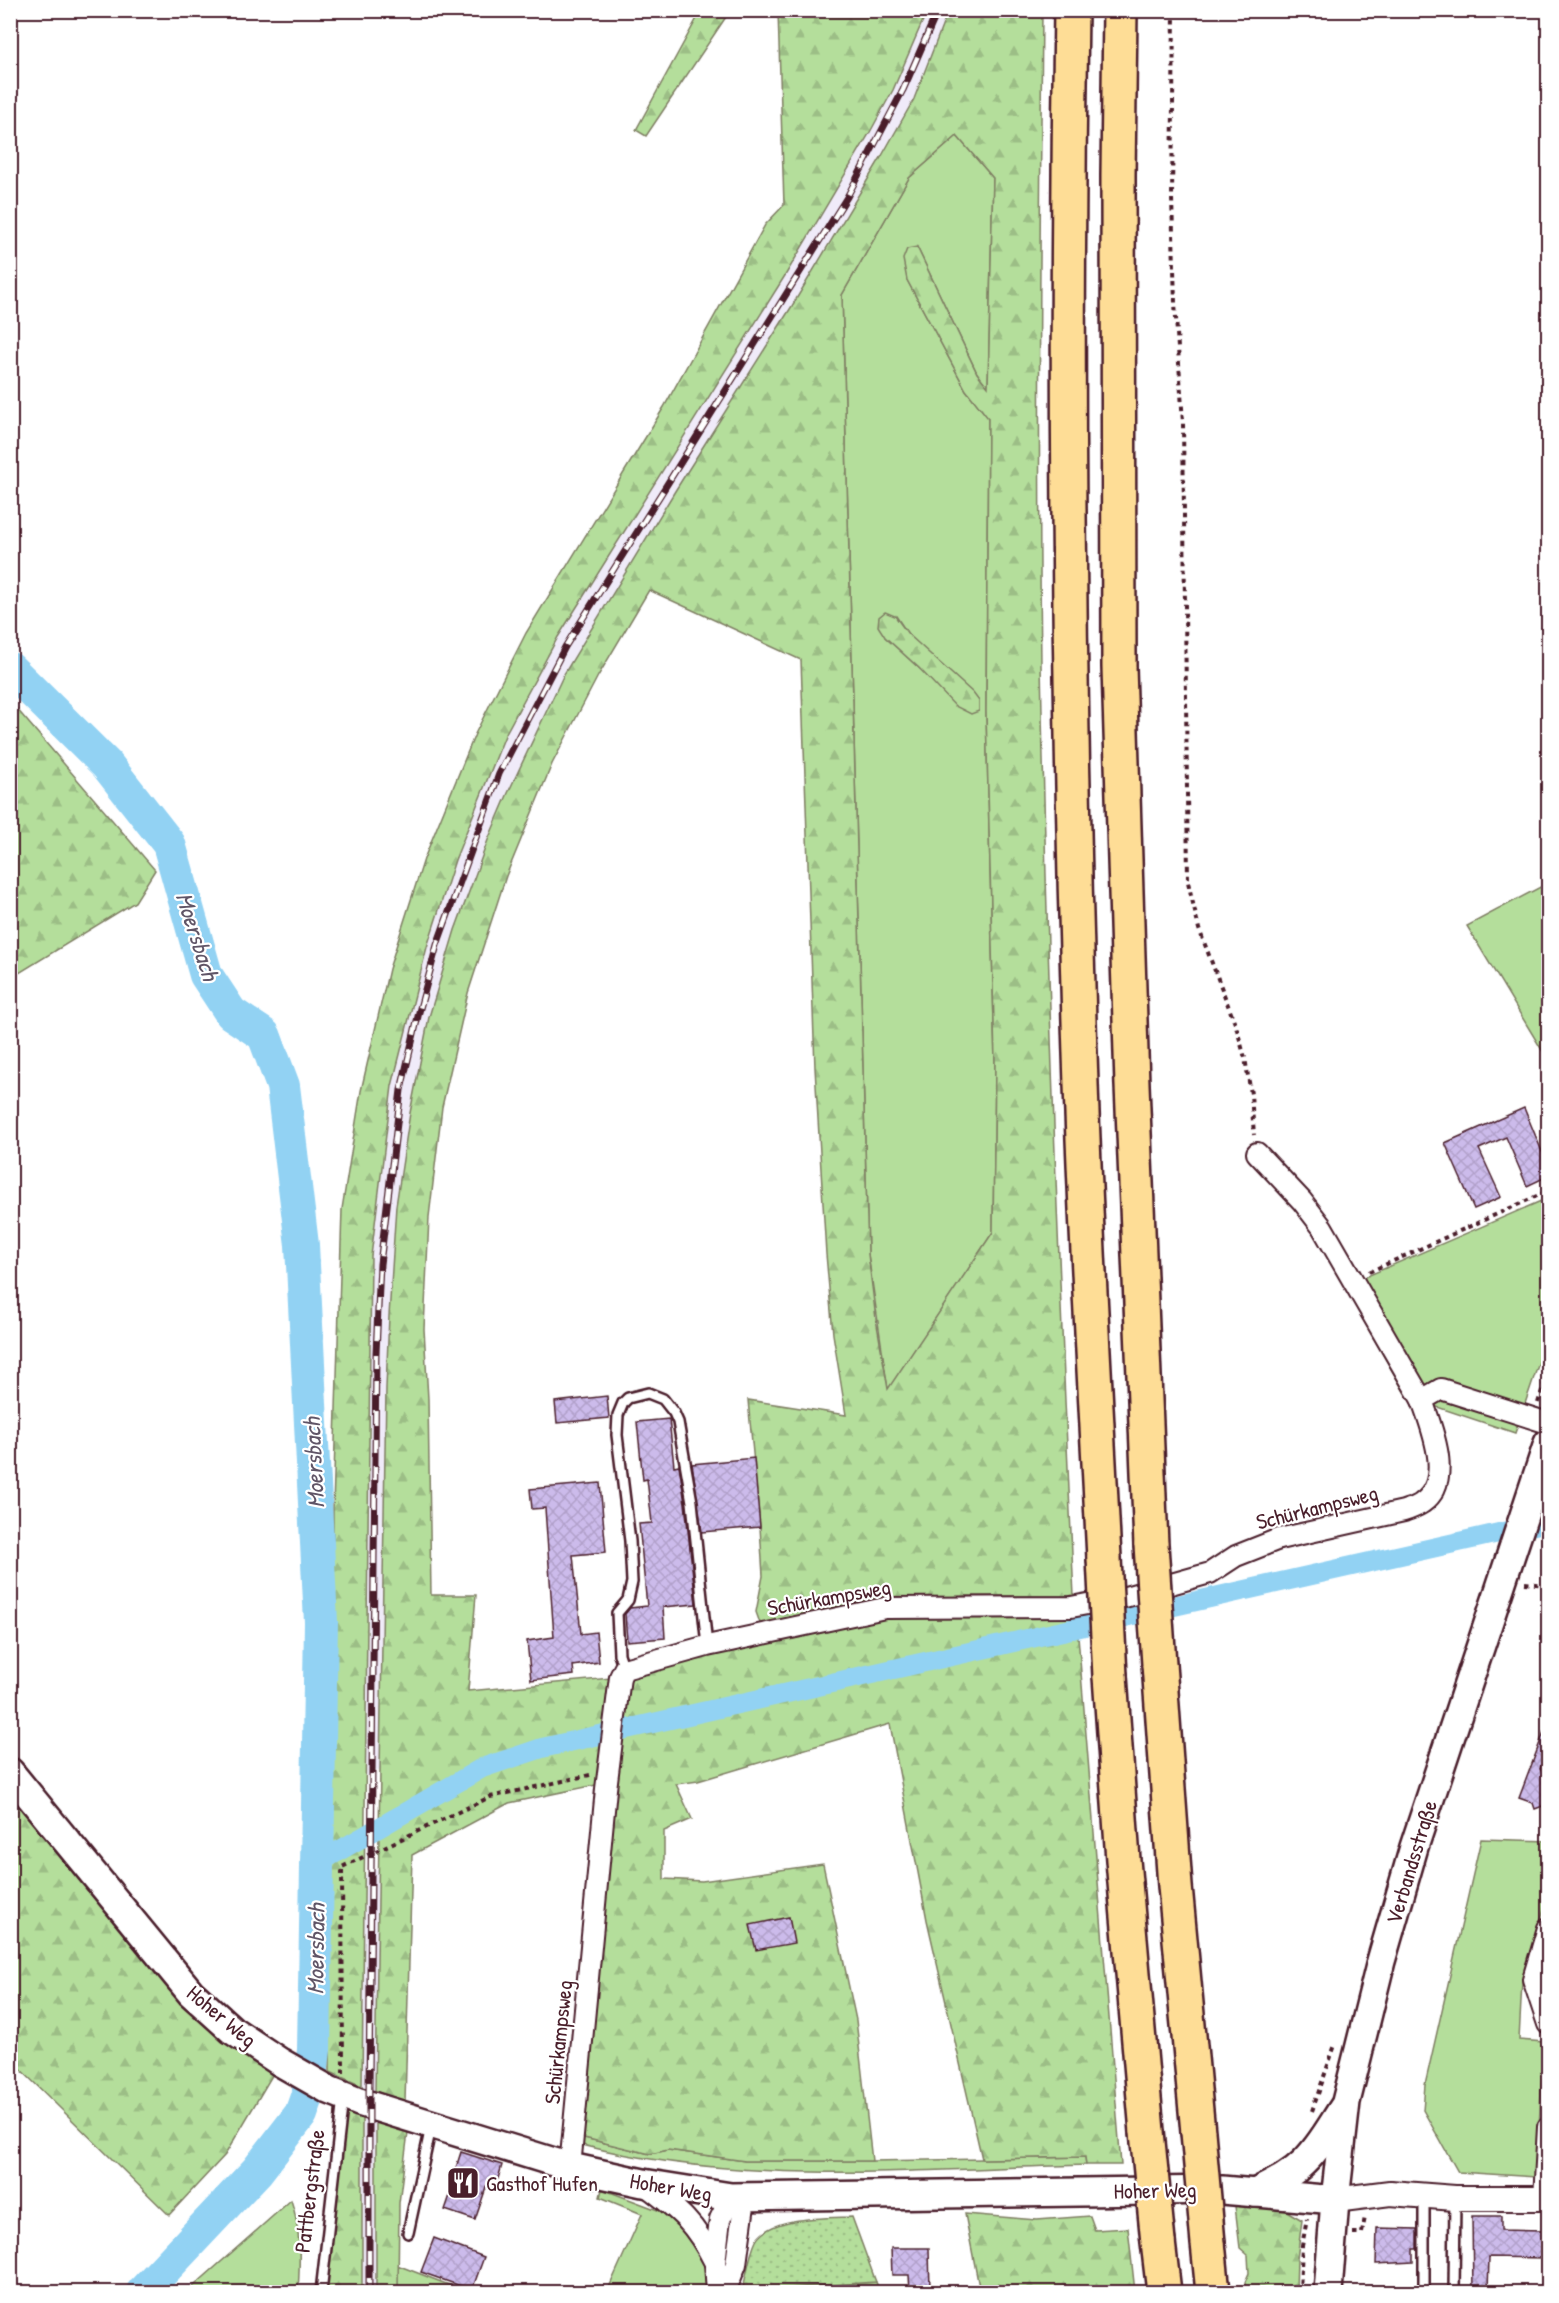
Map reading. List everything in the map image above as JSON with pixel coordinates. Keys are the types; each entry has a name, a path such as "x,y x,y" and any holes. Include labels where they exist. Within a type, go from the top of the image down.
{"highway":[{"path":"1071,10 1068,172 1071,658 1081,1085 1110,1676 1123,1860 1147,2132 1164,2292"},
{"path":"1120,10 1119,667 1132,1096 1151,1545 1159,1664 1175,1886 1213,2292"}],"main road":[{"name":"Verbandsstraße","path":"1328,2292 1346,2102 1380,1961 1414,1848 1548,1443"},
{"name":"Hoher Weg","path":"10,1772 191,1993 232,2030 292,2069 343,2096 431,2125 570,2167 643,2183 738,2198 1222,2190 1335,2200"},
{"path":"1255,2193 1286,2176 1303,2163 1318,2145 1346,2102"}],"street":[{"name":"Schürkampsweg","path":"570,2167 608,1771 620,1677 624,1669 707,1646 885,1608 1071,1607 1114,1599 1210,1573 1244,1552 1279,1539 1404,1511 1422,1503 1434,1488 1439,1469 1432,1431 1422,1400 1315,1218 1257,1153"},
{"path":"1422,1400 1441,1389 1548,1423"},
{"path":"1547,2015 1533,1979 1548,1928"},
{"path":"1546,2198 1548,2127"},
{"path":"643,2183 677,2208 701,2235 715,2263"},
{"name":"Hoher Weg","path":"1335,2200 1390,2193 1455,2198 1546,2198"},
{"path":"717,2292 715,2263 720,2219 738,2198"},
{"path":"725,2292 736,2264 738,2198"},
{"name":"Hoher Weg","path":"1335,2200 1382,2205 1424,2204 1455,2198"}],"lane":[{"path":"624,1669 619,1654 618,1613 628,1600 632,1582 630,1541 617,1435 618,1415 623,1403 635,1395 648,1394 663,1399 678,1422 693,1502 707,1646"},
{"name":"Pattbergstraße","path":"321,2292 343,2096"},
{"path":"408,2233 431,2125"},
{"path":"1454,2292 1455,2198"},
{"path":"1424,2204 1424,2292"}],"path":[{"path":"1173,10 1172,198 1175,303 1184,423 1188,882 1199,929 1236,1026 1245,1058 1257,1153"},
{"path":"1352,1280 1548,1191"},
{"path":"343,2096 342,1868 490,1797 608,1771"}],"shaded area":[{"path":"927,11 948,11 914,99 792,306 675,491 564,674 508,793 455,930 429,1017 410,1113 396,1206 386,1388 380,1770 366,1776 371,1255 392,1086 427,947 455,860 506,733 558,637 786,274 869,134 893,90"},
{"path":"378,1869 375,2091 362,2086 365,1875"},
{"path":"362,2116 376,2120 376,2292 362,2292"}],"green space":[{"path":"701,11 730,11 646,136 636,130"},
{"path":"778,11 927,11 893,90 869,134 786,274 558,637 506,733 455,860 427,947 392,1086 371,1256 362,2086 330,2072 333,1509 342,1209 361,1091 389,969 424,859 475,734 526,633 664,407 765,225 784,205"},
{"path":"948,11 1042,11 1039,419 1041,664 1054,1130 1074,1596 965,1596 884,1601 761,1626 756,1612 763,1576 748,1400 846,1415 833,1334 826,1254 815,1068 801,660 649,590 598,676 552,764 506,876 468,993 442,1107 429,1217 424,1329 428,1399 431,1595 476,1595 468,1691 611,1678 601,1784 509,1803 412,1855 405,2102 375,2091 386,1388 396,1206 410,1113 429,1017 455,930 488,840 564,674 675,491 792,306 914,99","holes":["957,136 993,178 988,387 977,373 917,247 907,249 903,259 907,280 966,390 988,418 986,712 995,1062 993,1232 888,1389 868,1254 842,295 909,178"]},
{"path":"957,136 993,178 988,388 977,373 917,247 907,280 966,390 988,417 986,712 995,1062 993,1232 888,1390 868,1254 842,295 909,178","holes":["896,616 908,634 919,668 885,637"]},
{"path":"885,612 895,616 908,634 973,693 979,701 979,711 971,714 955,706 885,637 878,626 879,617"},
{"path":"10,701 155,870 135,902 11,978"},
{"path":"1548,883 1548,1060 1467,926"},
{"path":"1548,1198 1548,1336 1515,1433 1407,1397 1344,1286"},
{"path":"1076,1611 1121,2165 1086,2165 1085,2157 982,2159 927,1920 890,1724 698,1781 676,1784 692,1819 664,1831 664,1879 702,1881 823,1864 856,2020 872,2161 745,2161 668,2150 650,2154 580,2137 627,1677 721,1651 887,1614"},
{"path":"10,1772 191,1993 280,2062 225,2155 169,2215 11,2060"},
{"path":"1481,1839 1548,1841 1548,1896 1522,1981 1519,2040 1544,2042 1536,2177 1458,2172 1423,2110 1425,2085"},
{"path":"335,2104 362,2116 362,2292 336,2292 327,2289 332,2232"},
{"path":"376,2120 408,2132 399,2203 398,2292 376,2292"},
{"path":"580,2137 650,2154 668,2150 745,2161 1085,2157 1086,2165 896,2172 770,2171 644,2158 582,2145"},
{"path":"602,2189 663,2212 681,2224 705,2262 706,2292 607,2292 642,2214 600,2197"},
{"path":"291,2200 298,2234 298,2292 187,2292"},
{"path":"1235,2206 1283,2209 1302,2220 1296,2292 1246,2292 1245,2282 1249,2273 1248,2255 1240,2248"},
{"path":"965,2214 1037,2220 1090,2216 1095,2230 1128,2228 1135,2292 980,2292"},
{"path":"852,2217 876,2282 742,2291 756,2241 763,2233 773,2227 800,2220"},
{"path":"397,2265 467,2292 398,2292"},
{"path":"876,2282 880,2292 742,2292 742,2291"}],"building":[{"path":"1524,1108 1548,1166 1548,1176 1527,1186 1506,1137 1479,1149 1501,1197 1474,1209 1445,1143"},
{"path":"607,1396 609,1418 557,1423 555,1402"},
{"path":"669,1419 674,1466 679,1465 685,1503 696,1604 663,1607 665,1638 627,1641 625,1614 630,1608 647,1606 639,1524 652,1523 647,1479 643,1480 637,1422"},
{"path":"754,1458 760,1527 702,1532 692,1464"},
{"path":"600,1483 606,1552 573,1555 581,1634 596,1632 599,1662 573,1666 574,1675 531,1680 527,1641 554,1637 545,1508 532,1509 530,1489"},
{"path":"1547,1724 1548,1761 1543,1763 1540,1769 1548,1775 1548,1804 1535,1809 1533,1803 1519,1798"},
{"path":"789,1917 794,1943 756,1950 750,1925"},
{"path":"461,2152 502,2165 497,2182 489,2179 475,2220 445,2210 458,2172 455,2171"},
{"path":"1472,2216 1501,2216 1501,2230 1543,2231 1543,2258 1489,2257 1488,2292 1473,2292"},
{"path":"1377,2228 1417,2229 1417,2249 1413,2249 1413,2262 1376,2264"},
{"path":"434,2238 484,2257 472,2290 421,2272"},
{"path":"891,2248 929,2248 930,2292 910,2292 909,2275 892,2275"}],"waterway":[{"name":"Moersbach","path":"10,669 107,765 169,844 206,975 231,1013 264,1035 283,1086 302,1245 321,1622 314,2050 309,2091 301,2114 257,2171 143,2292"},
{"path":"318,1863 482,1768 542,1748 1548,1522"}],"railway":[{"path":"369,2292 376,1353 380,1264 401,1090 419,1012 437,945 499,774 565,647 847,197 903,90 938,10"}],"place":[{"name":"Gasthof Hufen","path":"463,2183"}]}
